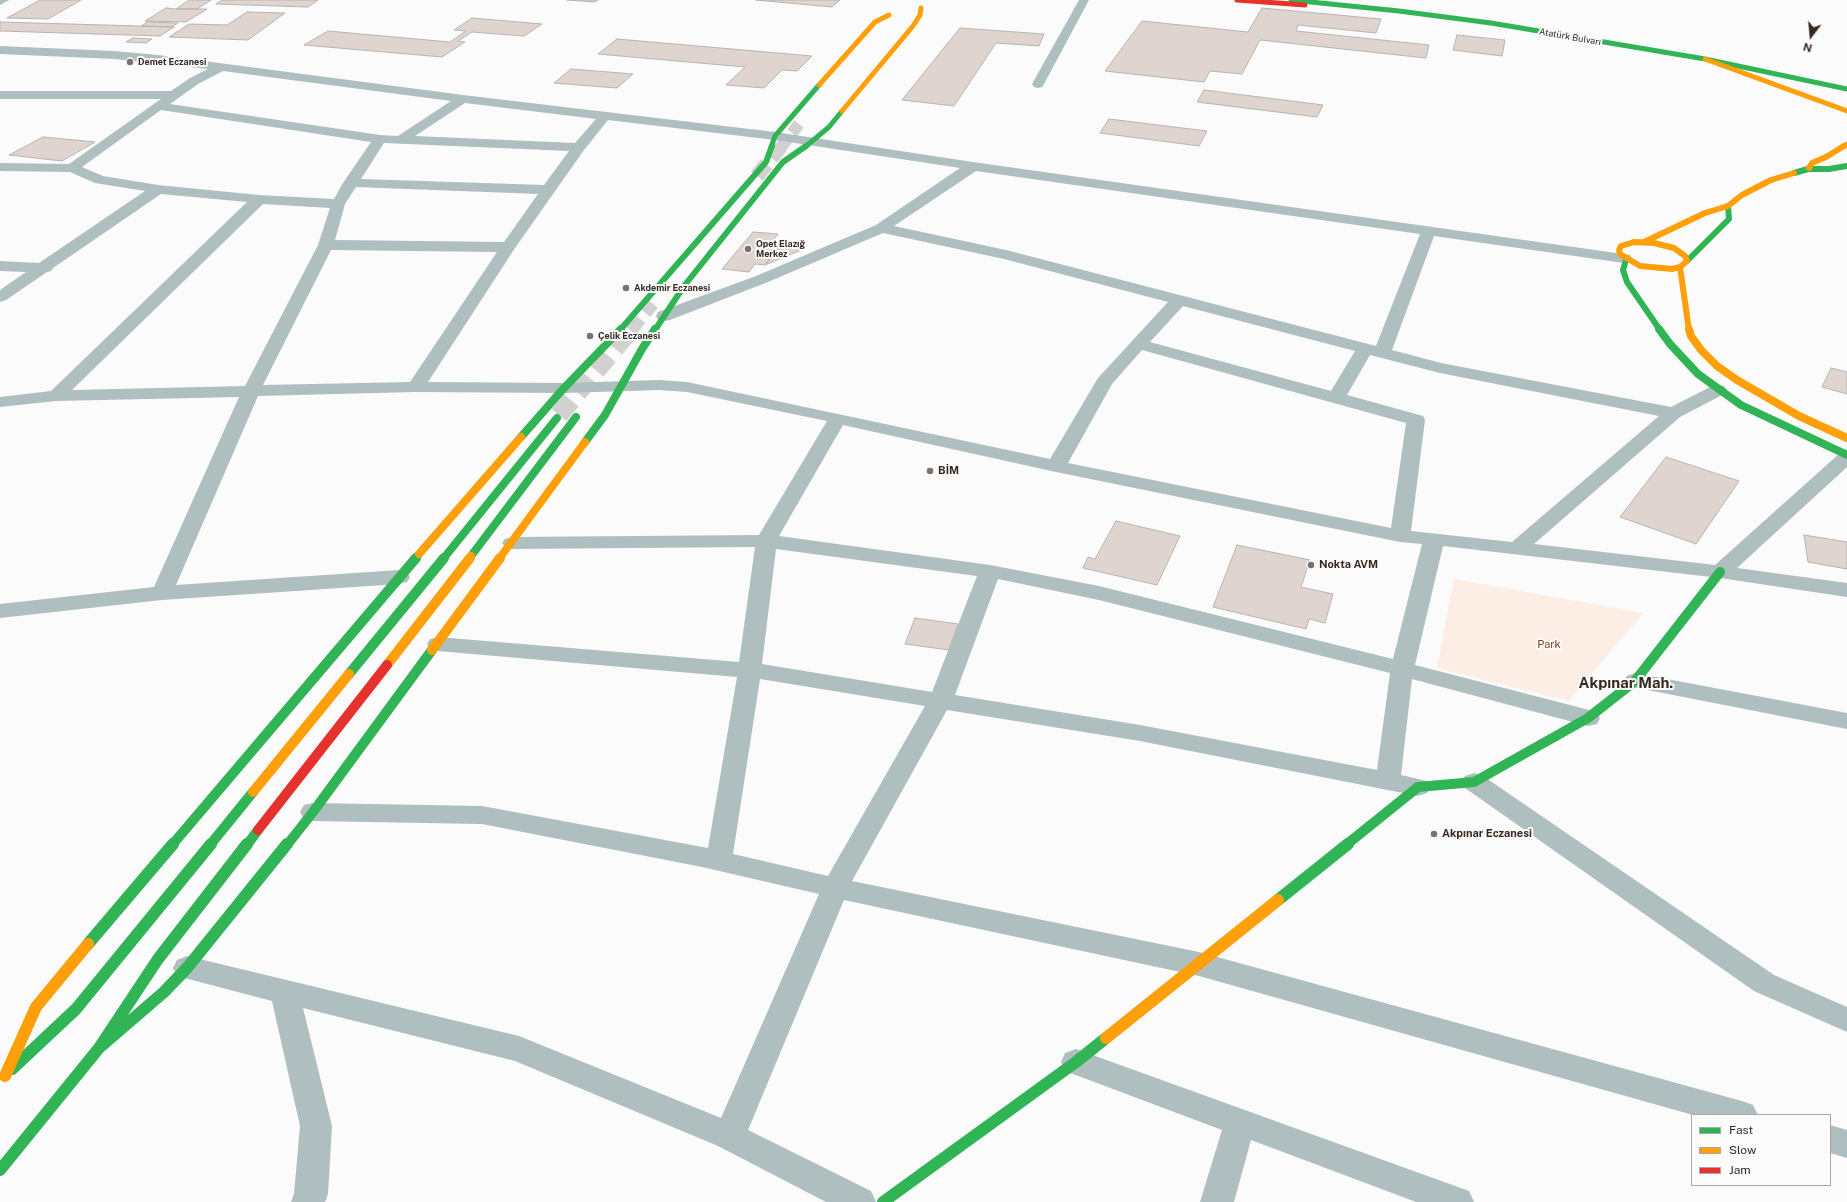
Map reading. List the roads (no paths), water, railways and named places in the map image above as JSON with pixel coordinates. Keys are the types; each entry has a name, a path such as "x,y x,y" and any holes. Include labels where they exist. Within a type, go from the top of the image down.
{"main road":[{"path":"907,18 929,0"},
{"path":"1237,0 1393,14 1704,59 1847,111"},
{"name":"Atatürk Bulvarı","path":"1291,0 1399,11 1491,23 1704,59 1847,89"},
{"name":"Atatürk Bulvarı","path":"1346,0 1449,11 1714,51"},
{"path":"99,1048 164,992 187,968 313,812 605,415 642,349 684,286 783,162 813,142 829,127 913,26 920,15 920,8"},
{"path":"3,1079 36,1007 141,880 399,577 564,388 608,344 766,162 775,136 875,22 890,12 889,24 883,29"},
{"path":"1738,56 1847,80"},
{"path":"1808,169 1812,163 1826,157 1847,144"},
{"path":"1847,166 1829,169 1808,169 1771,180 1742,195 1728,206 1705,213 1644,242 1626,254 1624,270 1626,282 1682,359 1718,390 1768,420 1847,456"},
{"path":"1626,254 1651,268 1667,269 1680,267 1685,264 1729,219 1728,206"},
{"path":"1644,242 1674,248 1686,256 1687,261"},
{"path":"1680,267 1687,322 1691,336 1701,350 1717,366 1748,386 1799,416 1847,438"},
{"path":"3,1079 76,1009 559,415"},
{"path":"0,1170 99,1048 158,959 418,626 576,417"},
{"path":"883,1202 1076,1062 1418,786 1474,782 1588,718 1635,681 1720,572"}],"street":[{"path":"0,2 4,0"},
{"path":"1038,84 1084,0"},
{"path":"0,50 114,55 222,67 604,117 775,136 973,166 1533,245 1626,254"},
{"path":"72,168 194,81 222,67"},
{"path":"0,95 174,95"},
{"path":"402,139 463,99"},
{"path":"159,106 380,139 579,147"},
{"path":"415,387 508,247 550,190 579,147 604,117"},
{"path":"162,593 251,391 326,245 338,204 350,183 380,139"},
{"path":"664,316 762,279 881,228 973,166"},
{"path":"0,167 72,168 100,180 158,189 259,199 338,204"},
{"path":"350,183 550,190"},
{"path":"0,297 45,268 158,189"},
{"path":"56,396 259,199"},
{"path":"881,228 1006,255 1440,368 1673,413"},
{"path":"1336,398 1373,350 1429,230"},
{"path":"326,245 508,247"},
{"path":"0,266 45,268"},
{"path":"1056,466 1104,382 1179,300"},
{"path":"1139,344 1416,420 1400,536"},
{"path":"0,402 56,396 415,387 564,388 659,385 687,387 838,418 1056,466 1400,536 1720,572 1847,590"},
{"path":"1516,548 1673,413 1718,390"},
{"path":"719,861 750,670 766,540 838,418"},
{"path":"1720,572 1847,456"},
{"path":"1388,780 1402,669 1434,539"},
{"path":"512,543 766,540 990,571 1099,593 1402,669 1588,718"},
{"path":"729,1136 836,888 941,700 990,571"},
{"path":"0,611 162,593 399,577"},
{"path":"438,644 750,670 1140,733 1418,786"},
{"path":"1635,681 1847,720"},
{"path":"1474,782 1764,983 1847,1020"},
{"path":"313,812 482,815 719,861 916,906 1199,964 1738,1114"},
{"path":"187,968 519,1049 729,1136 859,1202"},
{"path":"284,991 316,1126 311,1194 308,1202"},
{"path":"1076,1062 1457,1202"},
{"path":"1217,1202 1240,1122"},
{"path":"1831,1139 1847,1144"}],"tunnel":[{"path":"781,147 799,124"},
{"path":"757,176 781,146"},
{"path":"630,330 652,303"},
{"path":"559,415 631,329"}],"place":[{"name":"Demet Eczanesi","path":"130,62"},
{"name":"Opet Elazığ Merkez","path":"748,249"},
{"name":"Akdemir Eczanesi","path":"626,288"},
{"name":"Çelik Eczanesi","path":"590,336"},
{"name":"BİM","path":"930,471"},
{"name":"Nokta AVM","path":"1311,565"},
{"name":"Akpınar Eczanesi","path":"1434,834"}],"district":[{"name":"Akpınar Mah.","path":"1626,683"}],"park label":[{"name":"Park","path":"1549,645"}]}
